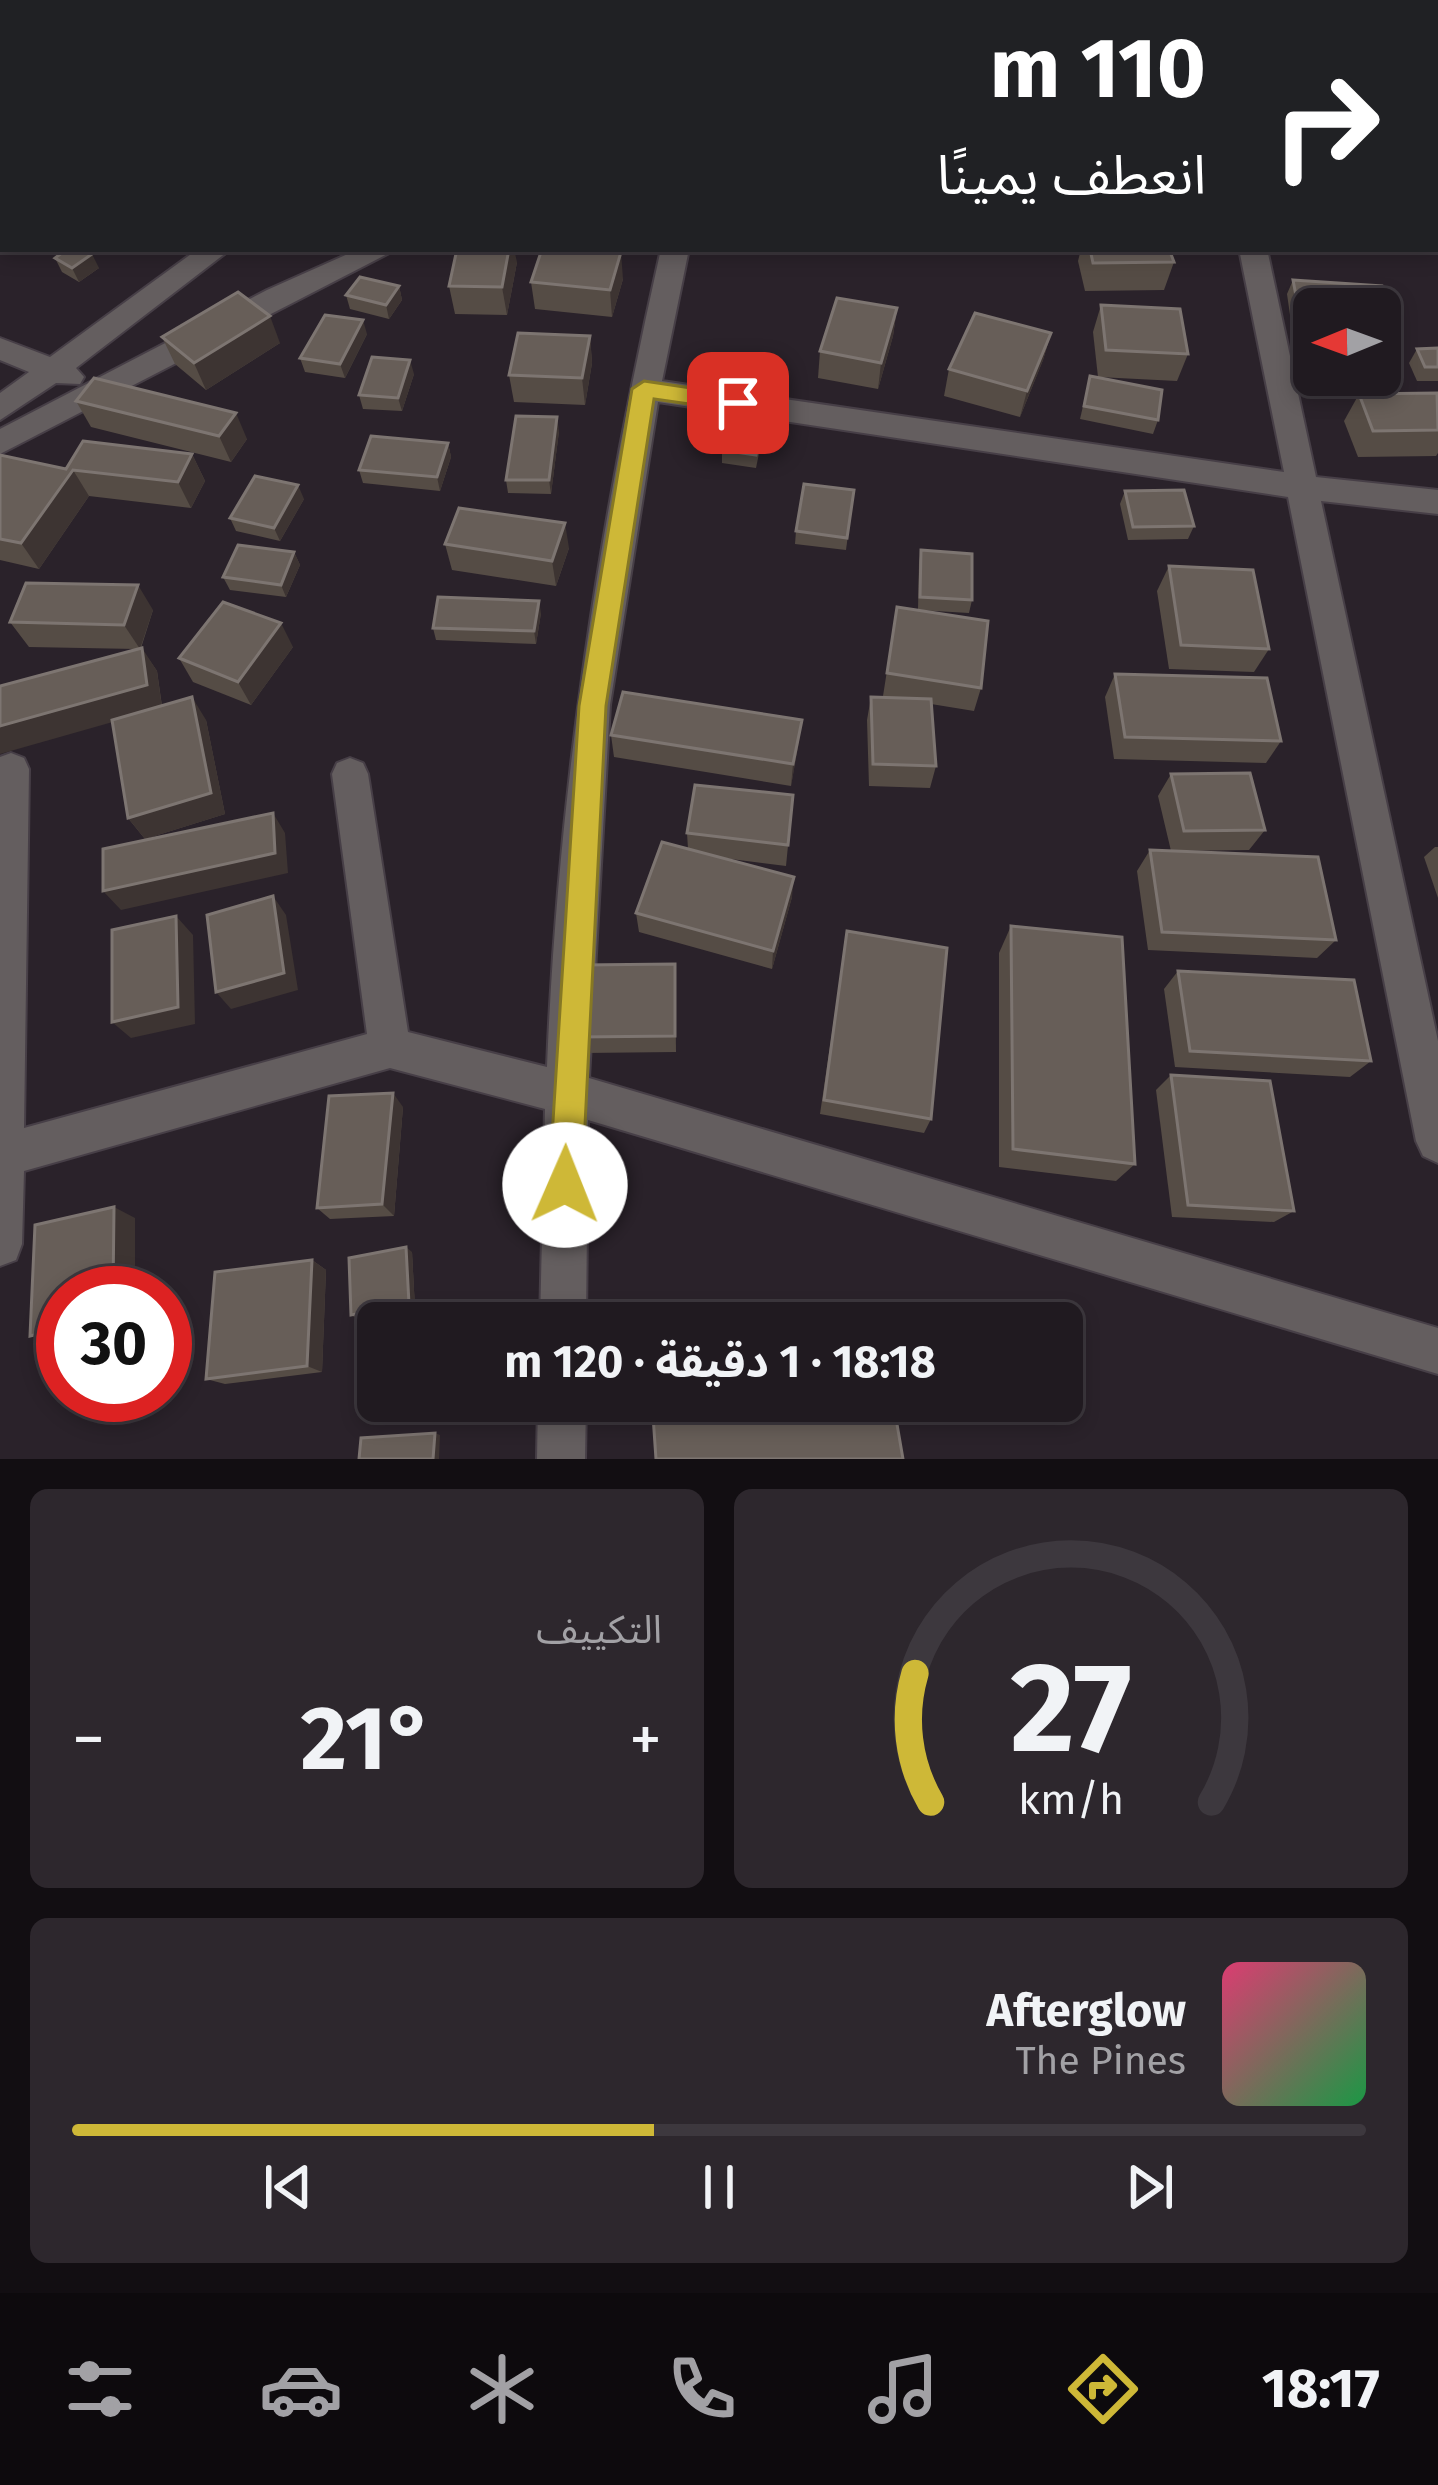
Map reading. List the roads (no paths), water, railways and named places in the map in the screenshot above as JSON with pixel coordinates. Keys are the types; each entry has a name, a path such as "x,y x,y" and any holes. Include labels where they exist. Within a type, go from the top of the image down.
{"street":[{"path":"0,409 213,252"},
{"path":"0,442 277,297 375,252"},
{"path":"563,1302 566,1094 592,706 644,389 674,252"},
{"path":"1254,252 1302,487 1421,989 1438,1141"},
{"path":"0,349 100,390"},
{"path":"644,389 1302,487 1438,502"},
{"path":"0,1244 11,769"},
{"path":"350,774 390,1048"},
{"path":"3,1155 390,1048 566,1094 1438,1351"},
{"path":"561,1459 562,1422"}]}
